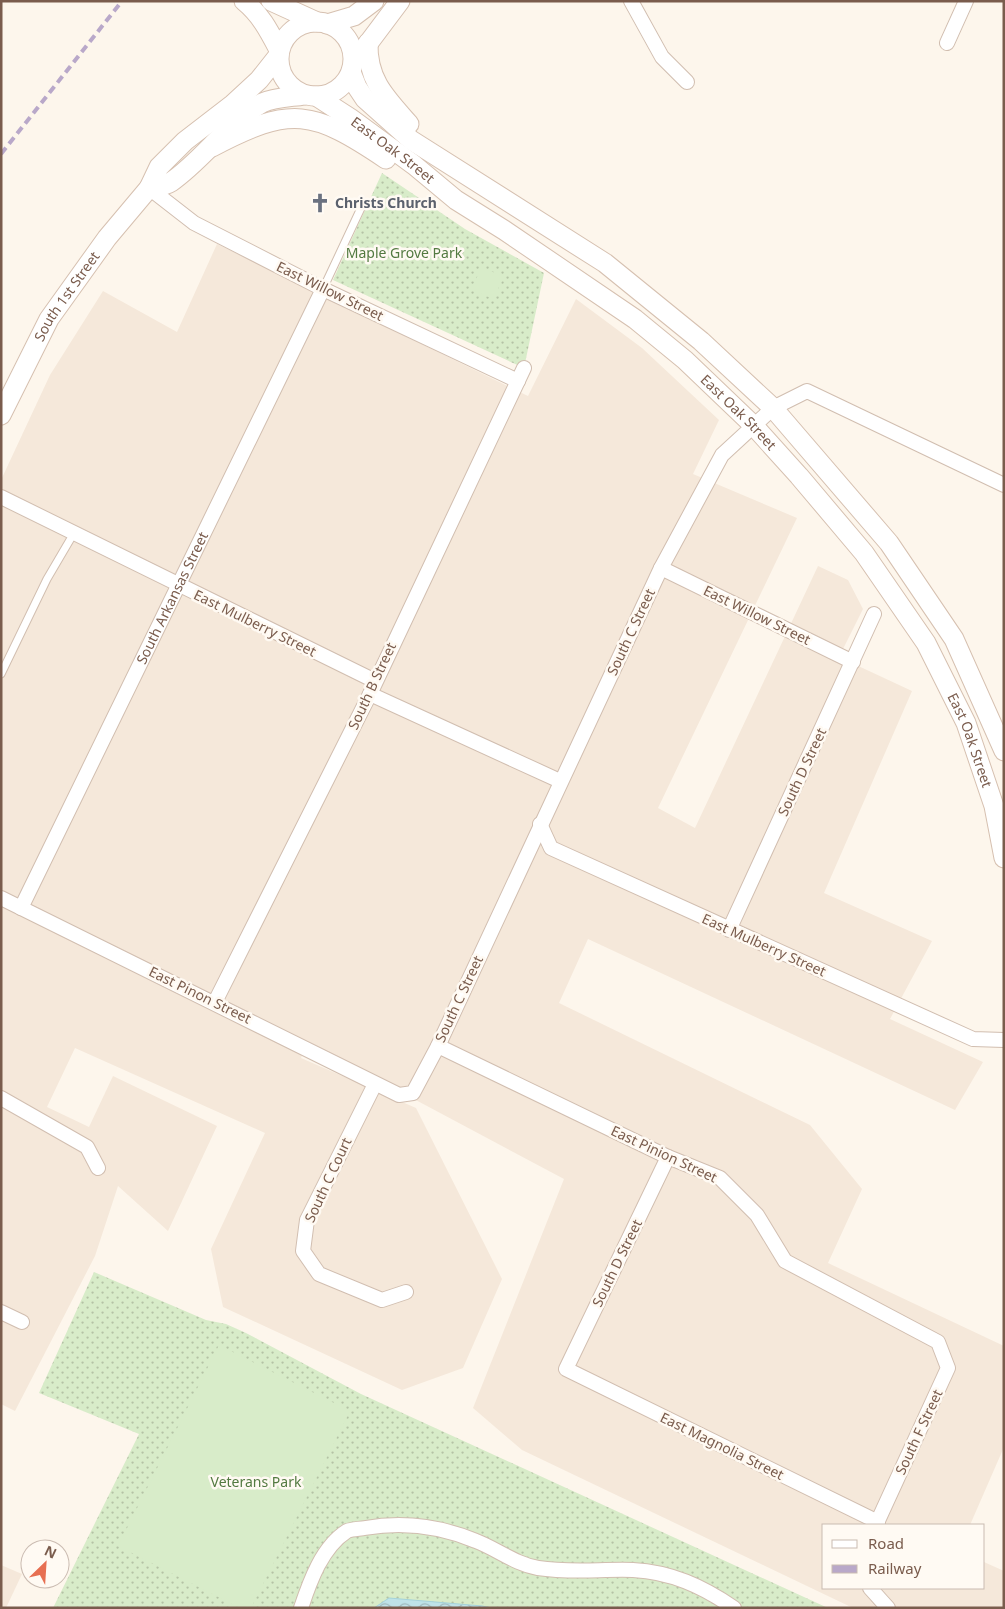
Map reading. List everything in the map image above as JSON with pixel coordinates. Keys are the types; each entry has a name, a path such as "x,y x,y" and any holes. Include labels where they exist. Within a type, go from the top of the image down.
{"street":[{"path":"244,1 267,26 279,53 282,75 288,84 310,96"},
{"path":"271,1 337,28 348,40 353,56 352,69"},
{"path":"279,53 283,41 297,26 354,16 374,1"},
{"path":"149,188 170,183 212,147 223,133 262,103 272,99 310,96 337,90 368,43 400,1"},
{"path":"630,1 662,57 687,82"},
{"path":"948,43 966,1"},
{"name":"East Oak Street","path":"368,43 368,62 383,95 436,155"},
{"name":"South 1st Street","path":"1,415 6,390 49,319 107,238 149,188 159,167 179,147 252,86 279,53"},
{"name":"East Oak Street","path":"352,69 357,87 365,99 411,140 605,263 701,340 773,408 889,543 954,639 1004,751"},
{"name":"East Oak Street","path":"310,96 390,148 456,200 504,230 635,320 685,360 754,425 864,553 926,643 966,722 994,806 1004,858"},
{"path":"212,147 245,129 268,121 304,118 335,127 405,172 456,200"},
{"name":"East Willow Street","path":"149,188 194,223 323,288 518,381"},
{"name":"South Arkansas Street","path":"21,908 323,288"},
{"name":"South B Street","path":"215,1002 372,688 524,368"},
{"name":"South C Street","path":"399,1095 413,1093 438,1046 661,568 722,455 773,408 807,391 1004,485"},
{"name":"East Mulberry Street","path":"1,497 178,585 372,688 560,781"},
{"name":"East Willow Street","path":"661,568 853,662"},
{"name":"South D Street","path":"729,930 874,614"},
{"name":"East Mulberry Street","path":"540,824 551,848 973,1039 1004,1040"},
{"name":"East Pinon Street","path":"1,898 215,1002 399,1095"},
{"name":"East Pinion Street","path":"438,1046 668,1157 720,1178 757,1215 785,1261 938,1342"},
{"name":"South C Court","path":"375,1084 307,1220 303,1251 319,1274 382,1300 406,1292"},
{"path":"1,1098 87,1147 98,1168"},
{"name":"South D Street","path":"566,1369 668,1157"},
{"path":"1,1312 22,1322"},
{"name":"South F Street","path":"877,1524 948,1368 938,1342"},
{"name":"East Magnolia Street","path":"566,1369 877,1524"},
{"path":"301,1608 309,1584 323,1555 348,1531 379,1525 417,1524 452,1531 508,1558 536,1568 568,1571 632,1570 658,1573 682,1579 710,1592 734,1608"},
{"path":"871,1589 888,1608"}],"lane":[{"path":"323,288 361,208"},
{"path":"1,674 47,579 74,533"}],"shaded area":[{"path":"217,244 528,396 576,299 642,348 719,420 693,474 797,518 658,808 695,828 818,566 848,580 863,609 839,657 912,691 824,893 932,941 890,1019 983,1062 955,1110 588,939 559,1003 810,1125 862,1189 828,1263 1004,1346 1004,1447 970,1524 822,1524 822,1589 985,1589 985,1562 1004,1571 1004,1608 853,1608 522,1450 473,1408 564,1179 307,1042 301,1058 416,1108 502,1279 463,1368 402,1390 223,1307 211,1249 265,1133 75,1048 47,1107 89,1127 113,1076 217,1126 168,1231 118,1186 95,1256 15,1411 1,1404 1,480 50,375 103,291 177,332"},
{"path":"1,1565 20,1573 20,1578 6,1608 1,1608"}],"green space":[{"name":"Maple Grove Park","path":"382,173 465,229 544,273 524,368 333,280"},
{"path":"482,267 504,277 493,299 471,289"},
{"name":"Veterans Park","path":"94,1272 206,1320 226,1324 246,1333 361,1394 828,1608 53,1608 62,1589 70,1589 70,1574 139,1434 39,1393"},
{"path":"219,1345 350,1411 251,1608 240,1608 118,1546"}],"water":[{"path":"389,1598 482,1606 492,1608 374,1608"}],"railway":[{"path":"1,154 122,1"}],"place":[{"name":"Christs Church","path":"320,203"}]}
